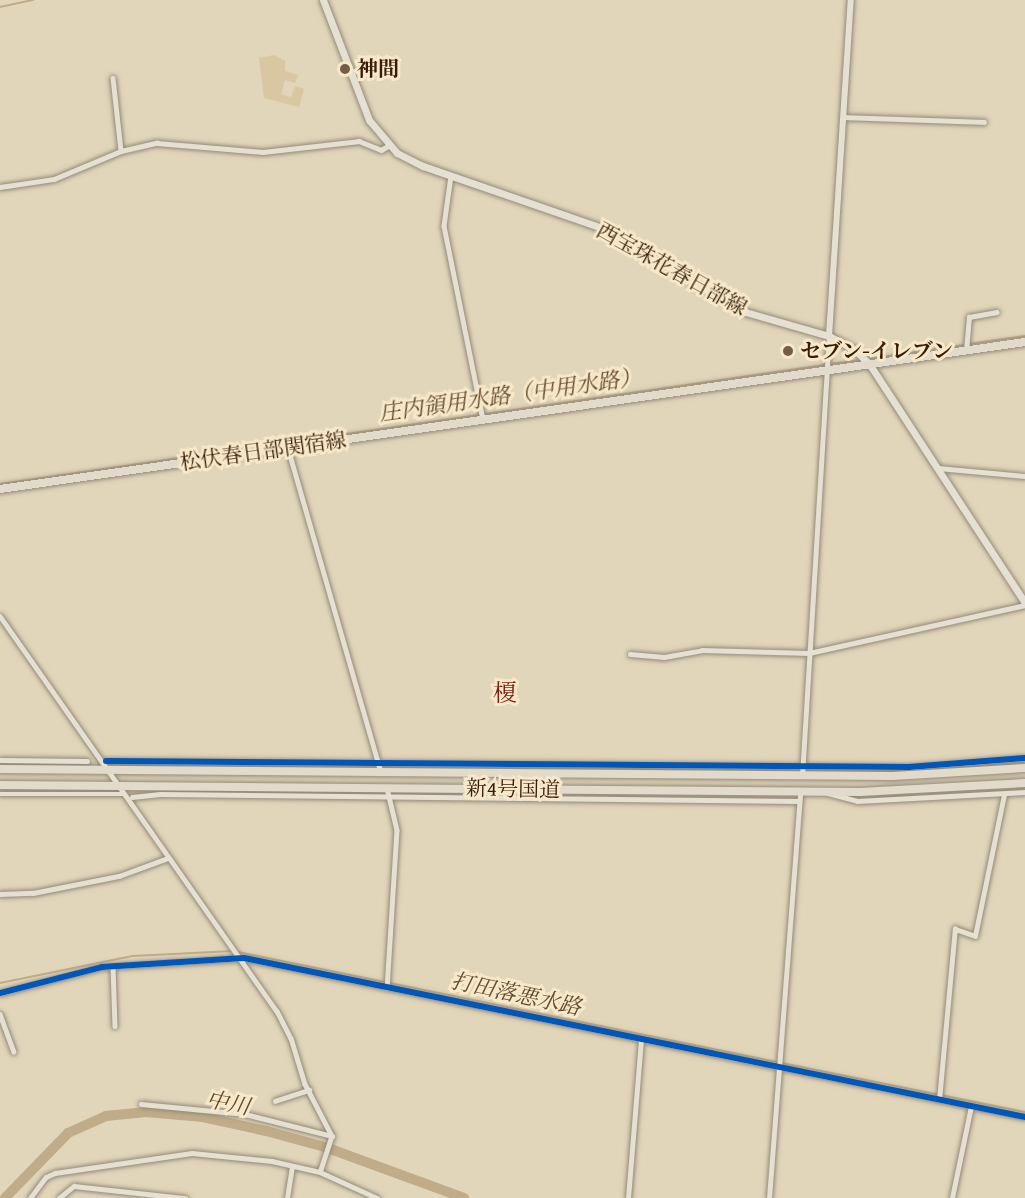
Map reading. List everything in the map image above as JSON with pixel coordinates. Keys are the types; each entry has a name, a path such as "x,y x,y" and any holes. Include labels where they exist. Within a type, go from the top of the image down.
{"main road":[{"name":"西宝珠花春日部線","path":"323,0 369,120 388,146 409,160 605,229 742,311 829,336 849,345 870,365 1025,604"},
{"name":"松伏春日部関宿線","path":"0,489 1025,342"},
{"name":"新4号国道","path":"0,770 51,766 108,770 152,767 381,773 930,776 1025,768"},
{"name":"新4号国道","path":"0,785 118,786 169,790 387,788 824,792 908,791 1025,783"}],"street":[{"path":"802,776 851,0"},
{"path":"113,78 121,151"},
{"path":"844,117 984,122"},
{"path":"0,187 54,179 121,151 157,144 263,152 359,141 381,150 388,146"},
{"path":"451,176 444,226 483,419"},
{"path":"966,351 969,317 997,312"},
{"path":"288,448 381,773"},
{"path":"938,468 1025,476"},
{"path":"630,654 664,657 702,650 809,653 1025,604"},
{"path":"0,616 168,858 244,958 291,1038 309,1090 332,1136 320,1172"},
{"path":"106,760 152,767 378,763 802,766 943,765 1025,758"},
{"path":"0,760 51,766 87,761"},
{"path":"387,788 397,830 387,988"},
{"path":"132,797 169,790 390,797 800,801"},
{"path":"769,1198 800,792"},
{"path":"824,792 857,801 1004,795 1025,792"},
{"path":"0,795 124,794"},
{"path":"939,1100 955,928 975,936 1004,795"},
{"path":"0,894 33,893 119,876 168,858"},
{"path":"0,993 113,966 244,958 1025,1117"},
{"path":"113,966 115,1026"},
{"path":"0,1014 14,1052"},
{"path":"628,1198 641,1040"},
{"path":"275,1101 309,1090"},
{"path":"141,1104 245,1114 332,1136"},
{"path":"952,1198 971,1106"},
{"path":"30,1198 46,1177 55,1173 174,1154 210,1154 320,1172 375,1198"},
{"path":"287,1198 292,1166"},
{"path":"58,1198 74,1186 185,1198"}],"shaded area":[{"path":"274,55 285,61 285,71 298,75 295,83 285,80 281,94 291,97 295,86 304,89 299,107 264,98 259,58"}],"waterway":[{"path":"0,7 33,0"},
{"name":"庄内領用水路（中用水路）","path":"969,344 1025,336"},
{"name":"庄内領用水路（中用水路）","path":"868,359 964,345"},
{"name":"庄内領用水路（中用水路）","path":"829,364 860,360"},
{"name":"庄内領用水路（中用水路）","path":"485,414 824,365"},
{"name":"庄内領用水路（中用水路）","path":"0,484 480,415"},
{"name":"打田落悪水路","path":"0,983 133,956 233,951"},
{"name":"打田落悪水路","path":"238,952 777,1062"},
{"name":"打田落悪水路","path":"782,1063 1025,1112"},
{"name":"中川","path":"5,1198 68,1133 106,1116 146,1112 203,1117 266,1131 325,1147 464,1198"}],"cycle path":[{"path":"106,761 909,767 1025,758"},
{"path":"0,993 102,967 244,958 1025,1117"}],"place":[{"name":"神間","path":"345,69"},
{"name":"セブン-イレブン","path":"788,351"}],"district":[{"name":"榎","path":"505,693"}]}
